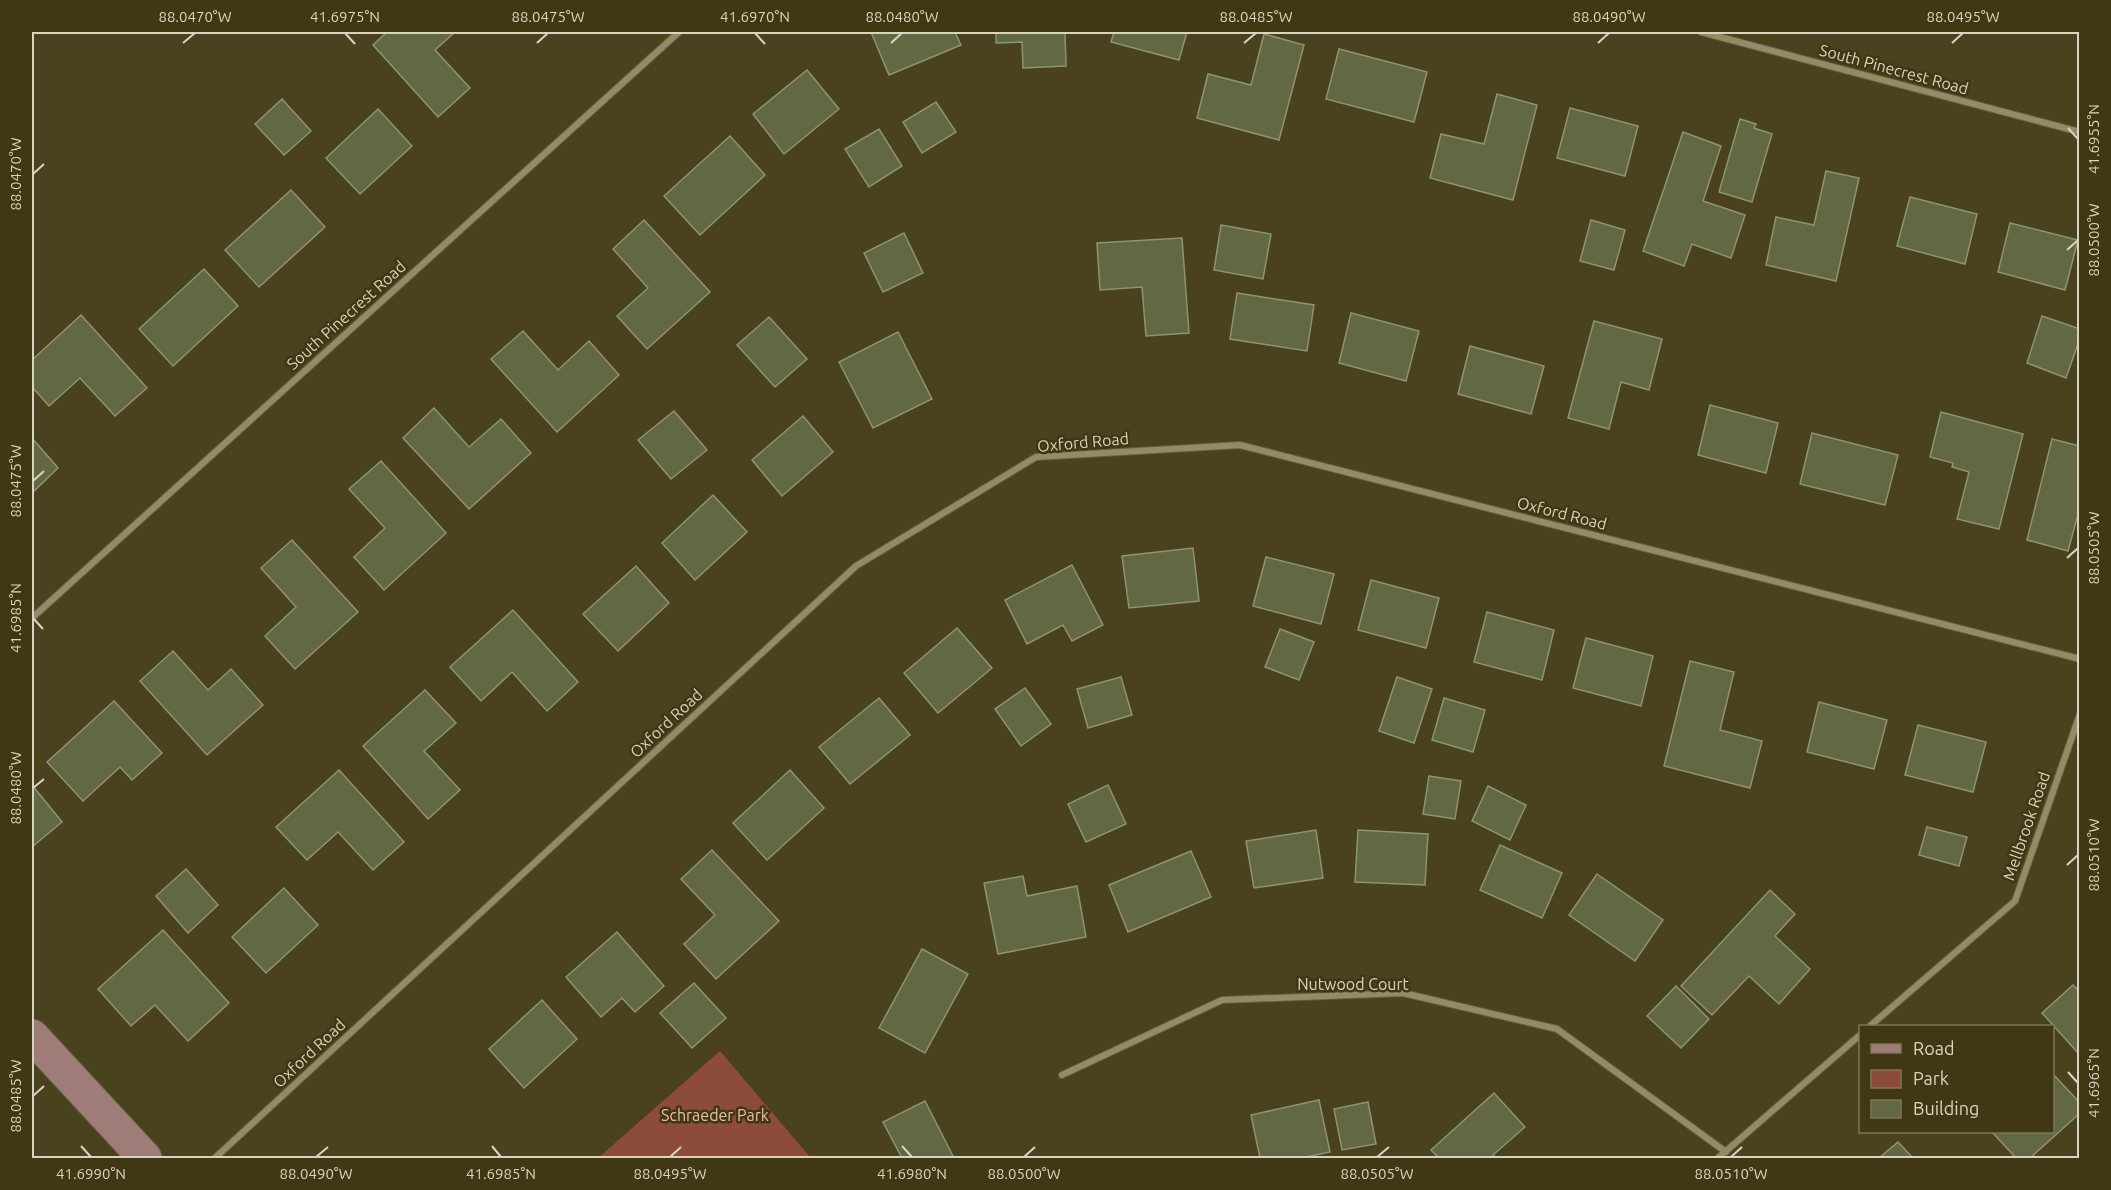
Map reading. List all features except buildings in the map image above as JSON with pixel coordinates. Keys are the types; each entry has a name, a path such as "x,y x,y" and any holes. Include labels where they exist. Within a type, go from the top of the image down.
{"street":[{"name":"South Pinecrest Road","path":"32,618 679,32"},
{"name":"South Pinecrest Road","path":"1701,32 2079,132"},
{"name":"Oxford Road","path":"215,1158 856,566 1036,457 1240,445 2079,659"},
{"name":"Mellbrook Road","path":"1871,1025 2015,901 2079,714"},
{"name":"Nutwood Court","path":"1062,1075 1222,1000 1403,993 1557,1029 1726,1152"},
{"path":"32,1036 145,1158"},
{"path":"1718,1158 1859,1036"}],"green space":[{"name":"Schraeder Park","path":"720,1051 811,1158 598,1158"}]}
